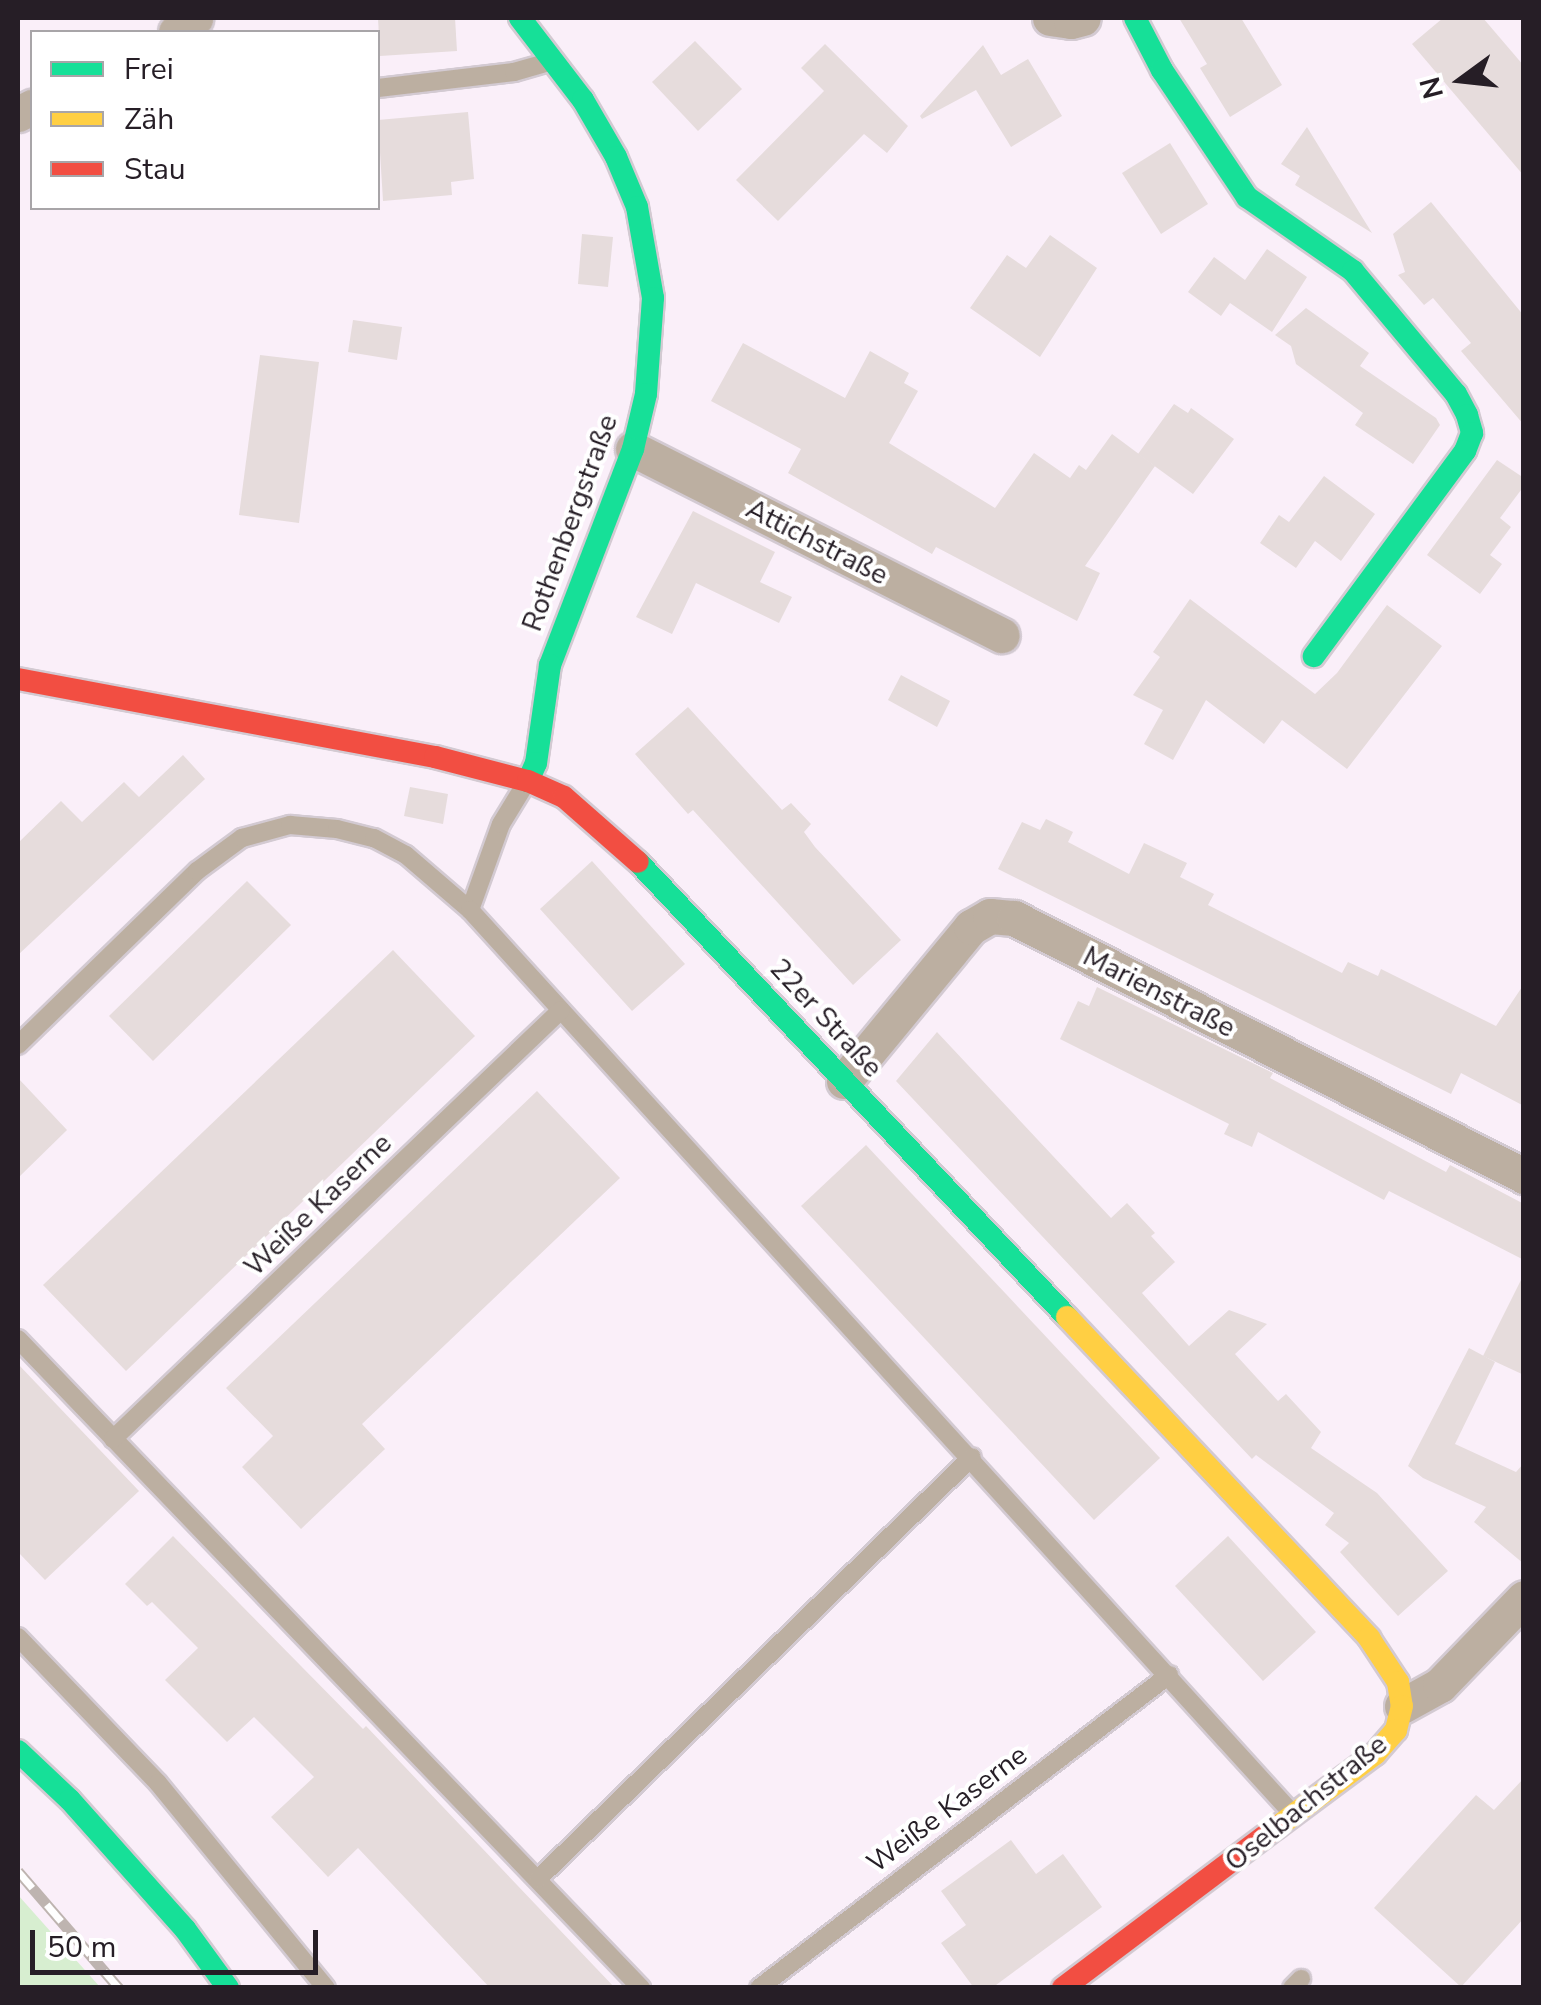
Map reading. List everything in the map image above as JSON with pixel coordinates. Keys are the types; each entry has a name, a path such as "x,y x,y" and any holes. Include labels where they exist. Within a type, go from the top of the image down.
{"street":[{"name":"Rothenbergstraße","path":"520,18 584,100 616,157 637,207 646,248 653,346 633,449 550,665 536,763 528,781"},
{"path":"1050,18 1082,18"},
{"path":"1135,18 1162,70 1233,180 1247,196 1353,271 1456,394 1467,415 1472,434 1465,452 1314,656"},
{"name":"Attichstraße","path":"633,449 1002,634"},
{"name":"22er Straße","path":"18,679 435,757 528,781 564,798 623,846 1369,1638 1398,1682 1402,1706"},
{"name":"Marienstraße","path":"844,1080 971,926 990,916 1014,918 1524,1176"},
{"name":"Oselbachstraße","path":"1080,1983 1375,1754 1396,1730 1402,1706 1440,1686 1524,1598"},
{"path":"18,1751 95,1829 184,1929 228,1988"}],"lane":[{"path":"380,88 514,72 553,60"},
{"path":"470,910 501,824 528,781"},
{"path":"18,1045 197,871 242,838 290,826 374,838 406,855 470,910 1295,1816"},
{"name":"Weiße Kaserne","path":"113,1439 561,1010"},
{"path":"18,1338 640,1988"},
{"path":"538,1879 972,1457"},
{"path":"18,1637 158,1784 326,1988"},
{"name":"Weiße Kaserne","path":"758,1988 1170,1675"}],"green space":[{"path":"18,1895 100,1987 18,1987"}],"building":[{"path":"378,18 455,18 457,51 380,56"},
{"path":"1179,18 1241,18 1282,85 1230,117 1200,68 1207,64"},
{"path":"1443,18 1483,18 1524,66 1524,176 1412,44"},
{"path":"695,41 742,89 698,131 652,82"},
{"path":"825,44 908,126 887,153 864,134 778,221 736,180 824,91 801,68"},
{"path":"983,45 1001,75 1028,59 1062,116 1011,147 976,90 922,119 920,116"},
{"path":"468,112 474,179 451,182 452,195 383,201 380,120"},
{"path":"1307,127 1372,233 1295,185 1300,176 1281,164"},
{"path":"1170,143 1208,204 1161,234 1122,173"},
{"path":"1431,202 1524,316 1524,425 1461,351 1471,343 1433,298 1424,305 1398,275 1405,272 1393,234"},
{"path":"582,234 613,237 608,287 578,284"},
{"path":"1050,235 1097,268 1040,357 970,308 1007,255 1026,268"},
{"path":"1267,249 1307,277 1272,332 1230,303 1221,316 1188,292 1214,257 1245,280"},
{"path":"1306,308 1369,353 1360,366 1436,418 1440,425 1413,464 1355,425 1363,413 1296,364 1291,346 1275,335"},
{"path":"353,320 402,327 397,360 348,352"},
{"path":"743,343 845,398 870,351 909,373 904,383 918,391 889,443 995,508 1034,453 1070,478 1079,465 1086,470 1112,434 1155,466 1085,566 1100,573 1077,621 936,547 932,554 788,473 801,449 711,401"},
{"path":"260,355 319,362 299,523 239,515"},
{"path":"1174,404 1188,413 1191,408 1234,439 1193,494 1138,454"},
{"path":"1497,460 1524,478 1524,486 1500,518 1511,527 1490,555 1502,564 1480,594 1427,555"},
{"path":"1324,476 1375,514 1341,561 1315,541 1296,568 1260,543 1279,515 1289,522"},
{"path":"693,511 775,552 760,582 792,597 779,623 696,583 672,634 636,617"},
{"path":"1190,599 1315,694 1337,673 1387,605 1442,646 1347,769 1282,720 1264,744 1206,700 1173,760 1144,744 1163,710 1133,695 1160,657 1153,652"},
{"path":"901,675 950,701 937,727 888,700"},
{"path":"688,707 782,810 791,803 811,824 804,832 815,847 901,940 853,985 693,810 688,814 635,754"},
{"path":"183,755 205,779 18,955 18,843 61,801 82,822 124,782 139,797"},
{"path":"410,787 448,794 443,824 404,816"},
{"path":"1046,819 1073,832 1068,842 1129,874 1144,843 1187,863 1180,877 1214,894 1208,905 1342,973 1348,962 1378,976 1381,969 1496,1026 1524,984 1524,1106 1461,1073 1451,1094 998,869 1022,822 1040,830"},
{"path":"592,861 685,964 632,1011 540,909"},
{"path":"247,881 291,925 153,1061 109,1016"},
{"path":"393,950 475,1036 126,1371 43,1285"},
{"path":"1097,987 1273,1073 1270,1078 1446,1172 1450,1165 1524,1204 1524,1260 1389,1191 1384,1200 1258,1132 1252,1147 1224,1134 1229,1124 1060,1039 1078,1001 1089,1006"},
{"path":"937,1032 1111,1218 1127,1203 1155,1233 1151,1236 1175,1262 1142,1293 1189,1346 1229,1310 1267,1324 1235,1354 1278,1401 1286,1394 1321,1432 1311,1448 1377,1493 1448,1571 1398,1616 1340,1552 1349,1543 1325,1525 1334,1513 1256,1455 1252,1459 896,1081"},
{"path":"18,1078 67,1130 18,1178"},
{"path":"537,1091 620,1178 362,1424 385,1449 301,1529 242,1467 273,1436 226,1388"},
{"path":"866,1145 1160,1458 1094,1520 801,1206"},
{"path":"1524,1274 1524,1375 1483,1356"},
{"path":"1469,1348 1495,1362 1455,1444 1516,1472 1524,1463 1524,1564 1474,1522 1486,1507 1423,1478 1408,1466"},
{"path":"18,1364 139,1491 45,1580 18,1552"},
{"path":"173,1536 363,1729 366,1726 615,1988 490,1988 358,1848 328,1877 271,1817 314,1777 254,1717 227,1742 165,1680 198,1648 152,1602 147,1606 125,1584"},
{"path":"1228,1536 1316,1632 1263,1681 1175,1586"},
{"path":"1524,1778 1524,1918 1461,1987 1374,1908 1476,1795 1494,1810"},
{"path":"1011,1840 1036,1874 1063,1854 1102,1907 992,1988 974,1988 941,1943 966,1925 941,1891"}],"railway":[{"path":"18,1871 119,1988"}],"traffic: fast":[{"path":"520,18 583,100 616,157 637,207 653,298 646,394 633,449 550,665 536,763 528,781"},
{"path":"1135,18 1162,70 1247,197 1353,271 1456,394 1467,415 1472,433 1465,451 1314,656"},
{"path":"638,862 1067,1317"},
{"path":"18,1751 70,1800 185,1929 228,1988"}],"traffic: slow":[{"path":"1067,1317 1369,1638 1398,1682 1402,1706 1396,1730 1375,1754 1277,1827"}],"traffic: jam":[{"path":"18,679 435,757 528,781 564,797 638,862"},
{"path":"1063,1988 1277,1827"}]}
